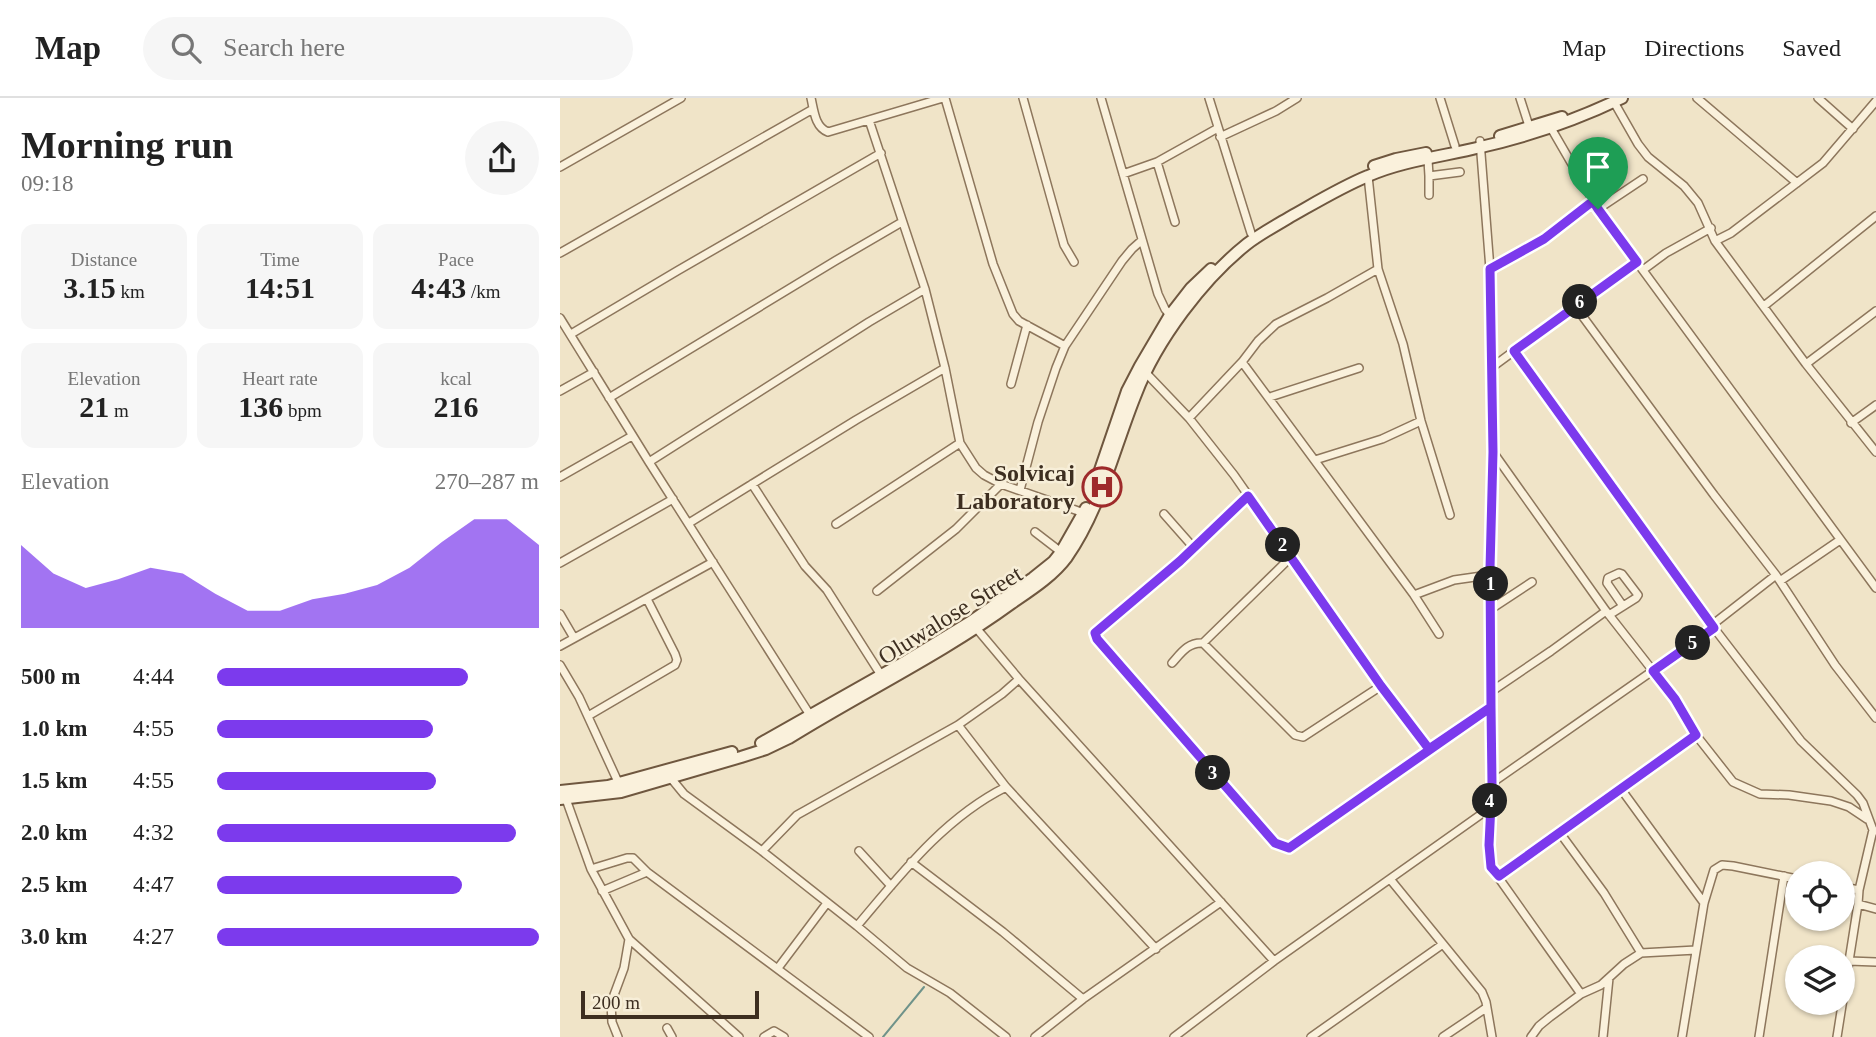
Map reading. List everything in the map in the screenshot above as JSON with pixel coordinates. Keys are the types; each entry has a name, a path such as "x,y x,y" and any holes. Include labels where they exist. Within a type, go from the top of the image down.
{"street":[{"path":"560,167 681,98"},
{"path":"811,98 821,130 828,132 944,98 993,264 1013,314 1027,326 1065,346"},
{"path":"1023,98 1064,245 1074,262"},
{"path":"1101,98 1158,295 1170,315"},
{"path":"1209,98 1251,233"},
{"path":"1220,137 1276,111 1297,98"},
{"path":"1440,98 1455,146"},
{"path":"1520,98 1530,126"},
{"path":"1698,98 1797,183"},
{"path":"1818,98 1853,129"},
{"path":"1614,99 1638,144 1648,157 1684,186 1698,203 1715,241 1806,364 1876,452"},
{"name":"Oluwalose Street","path":"562,796 621,792 766,749 863,690 976,629 1038,584 1067,557 1090,516 1146,373 1176,321 1230,258 1266,231 1368,176 1480,144 1614,99"},
{"name":"Oluwalose Street","path":"562,796 619,784 764,742 810,715 863,690 881,675 1034,578 1061,552 1084,513 1127,391 1170,315 1191,288 1251,233 1311,198 1380,164 1455,146 1480,144 1551,128 1614,99"},
{"path":"1715,241 1731,233 1823,163 1876,101"},
{"path":"560,253 813,109"},
{"path":"869,121 925,289 960,443 976,468 984,475 1001,484 1084,513"},
{"path":"1123,174 1157,162 1218,128"},
{"path":"1551,128 1598,209 1876,588"},
{"path":"1480,144 1490,269 1493,452 1490,569 1491,867 1581,994"},
{"path":"571,334 881,153"},
{"path":"1428,160 1429,195"},
{"path":"1157,162 1175,222"},
{"path":"1429,176 1460,172"},
{"path":"1368,176 1378,269 1403,344 1421,421 1450,515"},
{"path":"1598,209 1643,180"},
{"path":"1490,269 1544,239 1593,201"},
{"path":"1764,306 1876,216"},
{"path":"609,398 902,222"},
{"path":"1643,271 1666,253 1711,228"},
{"path":"1020,490 1038,422 1065,346 1122,261 1141,241"},
{"path":"1491,368 1637,262"},
{"path":"1189,418 1276,324 1378,269"},
{"path":"649,462 925,289"},
{"path":"1575,306 1778,578 1835,665 1876,718"},
{"path":"1806,364 1876,311"},
{"path":"560,318 810,715"},
{"path":"1011,384 1027,326"},
{"path":"1514,351 1713,627 1801,741 1863,803 1868,820 1875,830 1858,890 1852,945"},
{"path":"1242,362 1414,595 1439,634"},
{"path":"688,523 945,368"},
{"path":"1270,397 1359,368"},
{"path":"560,391 594,372"},
{"path":"1146,373 1189,418 1234,475 1381,686 1429,749"},
{"path":"1852,423 1876,405"},
{"path":"1315,460 1382,439 1421,421"},
{"path":"560,477 632,436"},
{"path":"836,524 960,443"},
{"path":"1493,452 1608,612 1675,699 1696,735 1733,782 1760,794 1789,795 1849,807 1868,820"},
{"path":"752,484 805,566 827,590 881,675"},
{"path":"877,591 956,529 1001,484"},
{"path":"1248,496 1194,548 1095,633 1275,843 1289,848 1491,707"},
{"path":"560,563 673,499"},
{"path":"1164,514 1194,548"},
{"path":"1035,532 1061,552"},
{"path":"1492,783 1653,671 1778,578 1840,540"},
{"path":"1203,643 1291,557"},
{"path":"560,646 713,562"},
{"path":"1492,691 1608,612 1623,606 1638,595 1619,573 1608,578 1606,583 1623,606"},
{"path":"1414,595 1454,580 1482,576"},
{"path":"1492,609 1532,582"},
{"path":"588,716 676,665 675,654 647,599"},
{"path":"560,614 574,638"},
{"path":"976,629 1274,961"},
{"path":"1172,663 1194,642 1203,643 1299,737 1303,737 1381,686"},
{"path":"560,665 588,716 619,784"},
{"path":"762,851 796,815 958,725 1019,679"},
{"path":"958,725 1006,787 1156,949"},
{"path":"1499,876 1696,735"},
{"path":"670,777 684,794 762,851 907,968 950,993 1006,1037"},
{"path":"858,926 911,862 971,807 1006,787"},
{"path":"1621,789 1704,902"},
{"path":"562,796 591,869 629,939 739,1037"},
{"path":"1174,1037 1274,961 1490,808"},
{"path":"1560,833 1604,893 1641,953"},
{"path":"859,851 891,886"},
{"path":"591,869 632,858 647,872 869,1037"},
{"path":"911,862 1003,932 1083,999"},
{"path":"1682,1037 1704,902 1714,870 1722,865 1784,876 1759,1037"},
{"path":"602,891 647,872"},
{"path":"1390,878 1482,992 1492,1037"},
{"path":"1035,1037 1083,999 1221,902"},
{"path":"778,968 827,903"},
{"path":"1858,904 1876,909"},
{"path":"618,1037 612,1022 611,1003 624,968 629,939"},
{"path":"1311,1037 1443,944"},
{"path":"1531,1037 1550,1017 1581,994 1601,985 1641,953 1696,950"},
{"path":"1855,961 1876,962"},
{"path":"1603,1037 1609,978"},
{"path":"1443,1037 1486,1008"},
{"path":"1838,1037 1841,1015"},
{"path":"667,1028 673,1037"},
{"path":"764,1037 774,1031 784,1037"}],"waterway":[{"path":"883,1037 924,987"}],"place":[{"name":"Solvicaj Laboratory","path":"1102,487"}],"route":[{"path":"1598,209 1593,201 1544,239 1490,269 1493,452 1491,707 1429,749 1381,686 1248,496 1180,561 1095,633 1097,639 1275,843 1289,848 1491,707 1492,783 1489,845 1491,867 1499,876 1696,735 1675,699 1653,671 1714,628 1514,351 1637,262 1598,209"}]}
